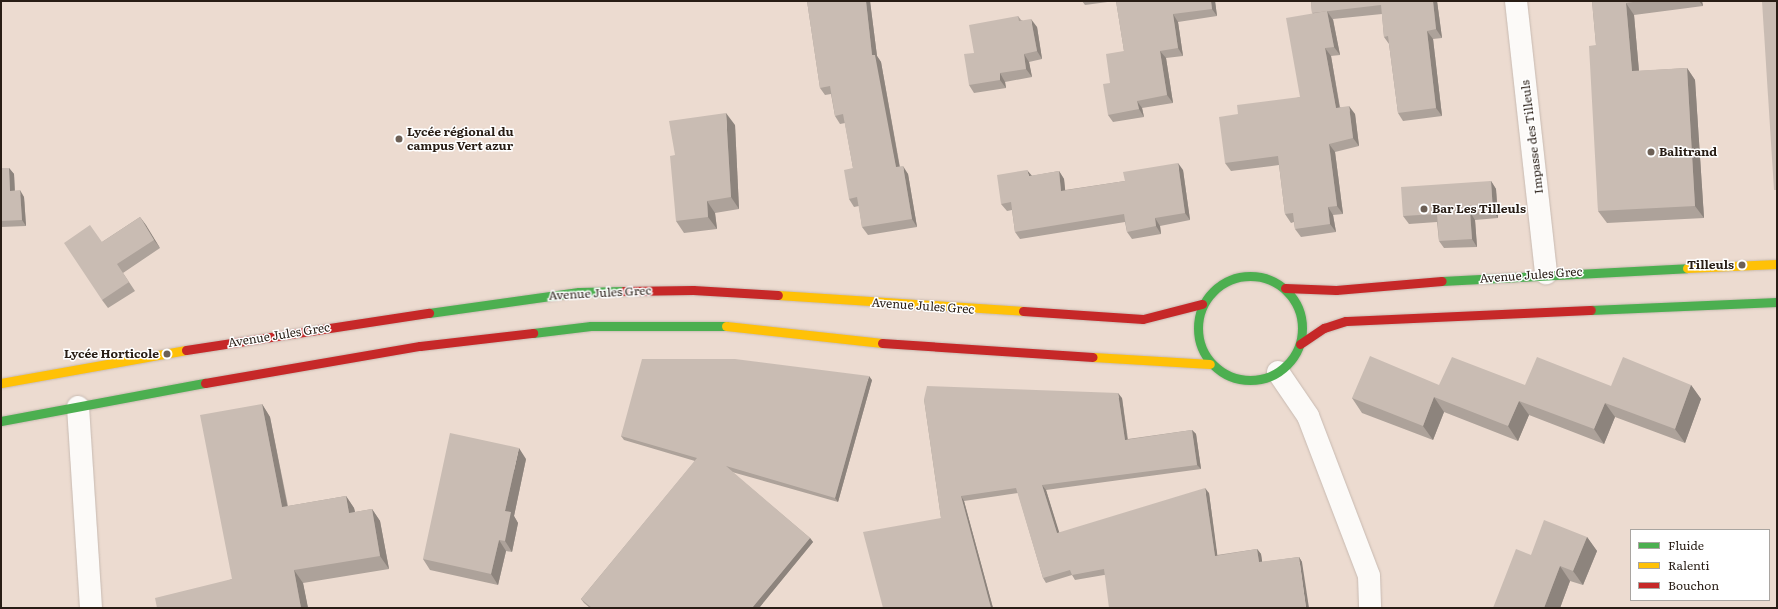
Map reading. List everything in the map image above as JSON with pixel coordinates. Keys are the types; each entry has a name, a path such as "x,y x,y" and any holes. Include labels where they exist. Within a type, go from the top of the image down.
{"street":[{"name":"Impasse des Tilleuls","path":"1516,1 1546,272"},
{"name":"Avenue Jules Grec","path":"1285,288 1336,290 1546,272 1777,264"},
{"path":"1250,274 1269,278 1285,288 1297,305 1301,318 1300,344 1292,360 1278,372 1261,379 1243,380 1225,375 1210,364 1198,338 1197,324 1202,304 1214,288 1231,278 1250,274"},
{"name":"Avenue Jules Grec","path":"1,383 253,338 579,292 693,290 1143,319 1202,304"},
{"path":"1300,344 1324,328 1346,321 1777,302"},
{"path":"1,421 420,346 635,325 750,328 926,348 1210,364"},
{"path":"1278,372 1311,424 1369,576 1370,608"},
{"path":"78,407 79,453 91,608"}],"building":[{"path":"807,1 866,1 872,55 875,55 896,167 903,166 912,219 862,227 857,197 849,199 844,170 853,168 843,114 835,116 830,86 820,88"},
{"path":"1116,1 1211,1 1212,9 1173,14 1178,48 1160,51 1167,95 1137,101 1139,109 1108,115 1103,84 1110,83 1106,54 1124,51"},
{"path":"1311,1 1433,1 1436,29 1427,31 1436,108 1398,113 1388,36 1384,37 1381,5 1312,13"},
{"name":"Balitrand","path":"1592,1 1640,1 1626,3 1632,71 1687,68 1695,206 1598,211 1589,46 1596,45"},
{"path":"1762,1 1777,1 1777,190 1774,190"},
{"path":"1327,11 1334,47 1325,48 1336,108 1349,106 1353,138 1329,144 1337,206 1328,207 1330,224 1295,229 1293,213 1285,214 1278,156 1225,163 1219,117 1238,114 1237,105 1300,97 1286,18"},
{"path":"1018,16 1019,21 1031,19 1037,51 1024,54 1026,69 1000,73 1000,80 969,85 964,54 974,53 969,25"},
{"path":"726,113 731,197 707,201 708,217 676,221 670,156 675,155 669,121"},
{"path":"1178,163 1185,213 1155,218 1156,226 1127,232 1124,214 1015,232 1011,202 1001,204 997,175 1027,170 1029,176 1059,171 1061,191 1125,181 1123,172"},
{"path":"1,168 9,168 10,191 20,190 22,220 1,221"},
{"path":"1491,181 1493,211 1470,212 1472,239 1439,241 1437,214 1403,216 1401,187"},
{"path":"140,217 154,240 117,264 129,282 102,300 64,243 90,225 102,242"},
{"path":"1370,356 1439,385 1452,357 1525,385 1537,357 1611,386 1623,357 1691,385 1675,429 1605,403 1594,429 1519,401 1508,426 1434,397 1423,426 1352,398"},
{"path":"642,359 735,359 869,376 835,498 726,466 810,538 752,608 592,608 581,599 697,458 621,436"},
{"path":"927,386 1118,393 1125,440 1192,430 1197,465 1042,485 1057,533 1205,488 1215,556 1257,549 1259,562 1299,557 1306,608 1109,608 1104,569 1072,575 1070,570 1043,578 1016,488 961,496 991,608 883,608 863,532 941,518 924,399"},
{"path":"262,404 282,507 346,496 349,513 372,509 380,556 294,570 301,608 157,608 155,598 232,579 200,415"},
{"path":"450,433 519,448 505,511 511,512 505,541 499,540 491,574 423,559"},
{"path":"1544,520 1587,537 1573,571 1560,566 1544,608 1493,608 1516,549 1531,555"}],"traffic: fast":[{"path":"1442,281 1687,268"},
{"path":"1250,276 1270,280 1279,284 1287,291 1294,299 1298,308 1302,328 1298,348 1294,357 1287,365 1279,372 1270,376 1250,380 1230,376 1221,372 1213,365 1206,357 1202,348 1198,328 1202,308 1206,299 1213,291 1221,284 1230,280 1250,276"},
{"path":"429,313 579,292 624,291"},
{"path":"1591,310 1777,302"},
{"path":"533,333 591,326 726,326"},
{"path":"1,421 205,383"}],"traffic: slow":[{"path":"1687,268 1777,264"},
{"path":"778,295 1023,311"},
{"path":"726,326 882,343"},
{"path":"1,383 186,350"},
{"path":"1093,357 1210,364"}],"traffic: jam":[{"path":"1285,288 1336,290 1442,281"},
{"path":"624,291 693,290 778,295"},
{"path":"1023,311 1143,319 1202,304"},
{"path":"1300,344 1324,328 1346,321 1591,310"},
{"path":"186,350 429,313"},
{"path":"205,383 420,346 533,333"},
{"path":"882,343 1093,357"}],"place":[{"name":"Lycée régional du campus Vert azur","path":"399,139"},
{"name":"Balitrand","path":"1651,152"},
{"name":"Bar Les Tilleuls","path":"1424,209"},
{"name":"Tilleuls","path":"1742,265"},
{"name":"Lycée Horticole","path":"167,354"}]}
